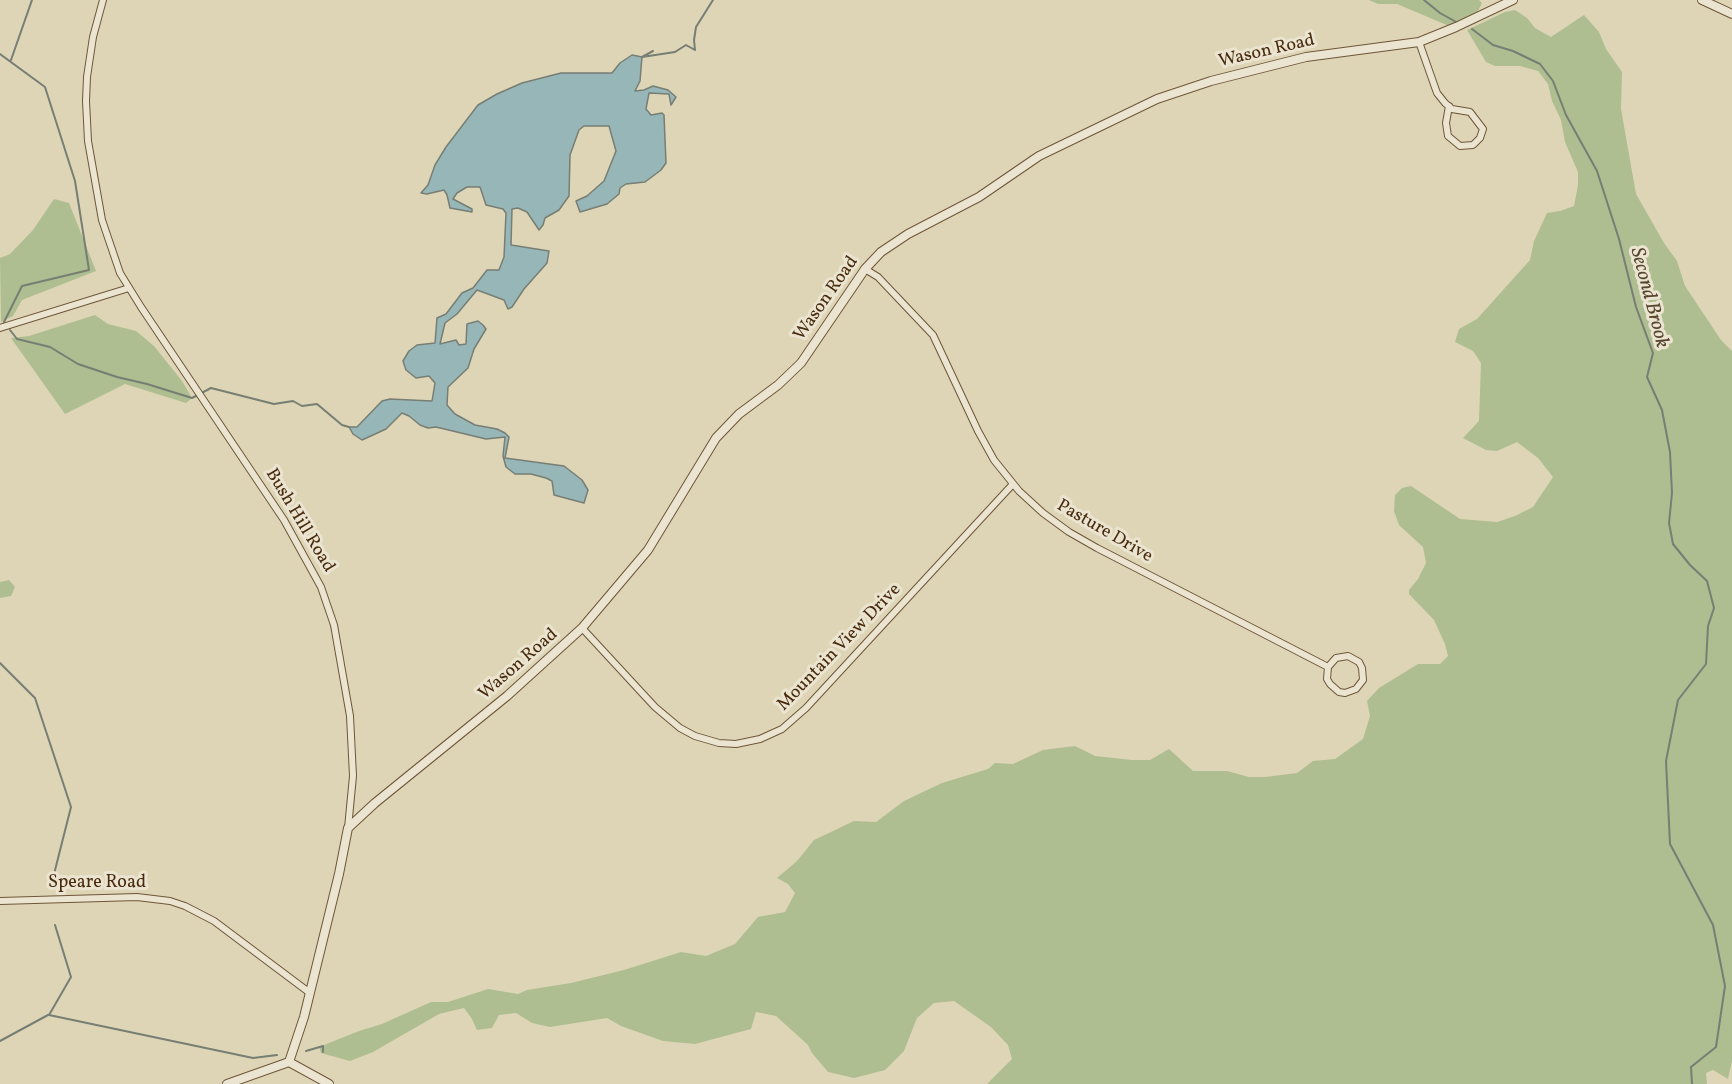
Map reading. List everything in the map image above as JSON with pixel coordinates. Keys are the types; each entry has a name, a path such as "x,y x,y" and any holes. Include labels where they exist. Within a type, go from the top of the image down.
{"street":[{"name":"Bush Hill Road","path":"103,0 93,37 87,77 88,141 102,220 120,273 163,342 284,520 321,587 334,624 350,716 353,776 348,828 337,884 300,1033 289,1062"},
{"name":"Wason Road","path":"348,828 375,803 513,691 582,628 652,543 716,438 740,414 778,385 801,363 865,269 894,243 979,196 1039,156 1157,99 1211,81 1306,57 1419,42 1513,0"},
{"path":"1702,0 1732,14"},
{"path":"1419,42 1437,93 1449,106 1470,112 1479,123 1483,132 1473,145 1460,146 1448,136 1446,123 1449,106"},
{"name":"Pasture Drive","path":"865,269 878,277 933,335 985,445 1003,473 1043,513 1069,532 1328,667"},
{"path":"0,328 129,288"},
{"name":"Mountain View Drive","path":"582,628 655,707 680,728 695,736 718,743 736,744 760,739 782,729 806,708 1013,484"},
{"path":"1342,656 1354,658 1362,668 1360,685 1351,692 1339,692 1327,679 1328,667 1336,658 1342,656"},
{"name":"Speare Road","path":"0,901 141,897 170,901 214,921 310,993"},
{"path":"227,1084 289,1062 329,1084"}],"green space":[{"path":"1369,0 1479,0 1482,3 1476,15 1449,26 1397,4 1378,4"},
{"path":"1515,10 1527,18 1535,28 1551,37 1584,15 1599,32 1606,49 1622,72 1621,109 1636,194 1677,261 1685,286 1721,340 1732,351 1732,1061 1728,1079 1713,1070 1706,1073 1707,1084 987,1084 1012,1059 1008,1045 991,1027 954,1001 934,1003 917,1018 904,1051 885,1070 854,1078 828,1072 808,1045 776,1016 756,1012 751,1029 695,1044 663,1041 621,1026 607,1018 550,1027 532,1023 516,1013 499,1015 492,1028 477,1030 464,1008 439,1014 373,1052 350,1061 321,1053 319,1047 382,1024 431,1002 448,1002 488,989 518,994 527,990 571,983 624,970 681,952 706,956 735,944 758,917 785,912 795,893 788,884 777,878 797,861 814,840 854,821 876,822 904,801 942,783 988,769 995,763 1013,764 1043,750 1075,746 1095,756 1132,760 1150,760 1169,749 1193,771 1227,771 1249,777 1265,777 1297,773 1313,761 1335,759 1363,739 1370,716 1367,701 1379,688 1418,664 1440,664 1448,656 1434,620 1409,594 1409,590 1426,563 1423,547 1399,525 1394,511 1395,495 1402,488 1411,486 1460,519 1497,522 1533,507 1553,477 1538,458 1517,442 1497,451 1486,450 1463,438 1479,421 1481,363 1473,351 1455,342 1459,329 1477,319 1530,260 1534,241 1547,213 1574,206 1578,185 1578,172 1565,142 1561,120 1552,101 1548,84 1538,71 1520,66 1495,66 1486,62 1467,30 1505,12"},
{"path":"54,199 69,203 96,271 22,300 13,316 1,322 0,258 10,254 33,230"},
{"path":"95,315 108,324 136,331 154,346 182,381 192,398 186,403 125,384 65,414 11,338 29,336"},
{"path":"9,580 15,587 11,596 0,598 0,582"}],"water":[{"path":"632,55 642,57 640,81 635,91 653,86 668,90 676,97 671,105 669,94 649,93 646,109 651,115 662,113 664,115 666,163 661,170 645,182 626,184 620,188 619,194 607,204 580,212 576,201 587,196 604,181 616,151 609,126 584,126 579,130 570,155 569,196 559,210 545,218 539,230 527,212 518,208 512,209 511,245 549,251 547,263 508,309 504,300 477,290 457,314 445,323 440,344 456,340 459,345 466,344 467,324 478,321 483,325 486,329 474,349 468,368 448,387 447,405 455,414 475,425 497,429 505,433 509,437 505,458 564,466 582,480 588,490 584,503 554,495 552,481 546,478 531,474 515,474 506,467 503,456 505,437 486,439 436,427 428,428 402,413 386,429 362,440 353,434 349,427 357,427 382,401 390,399 432,401 435,383 429,376 416,378 406,370 403,361 409,351 417,345 435,343 437,318 446,314 462,293 473,288 487,270 499,270 504,257 506,213 503,209 486,205 480,187 467,187 457,193 453,199 472,209 472,212 450,208 444,190 421,193 428,185 435,165 446,147 478,105 497,94 522,83 561,73 612,73 620,63"}],"waterway":[{"path":"11,60 32,0"},
{"path":"653,51 642,57 675,52 686,45 695,50 696,27 713,0"},
{"name":"Second Brook","path":"1424,0 1440,13 1458,23"},
{"name":"Second Brook","path":"1472,29 1493,45 1513,51 1540,64 1553,81 1566,115 1597,171 1619,239 1636,307 1653,353 1647,377 1662,410 1670,452 1672,493 1669,523 1673,544 1707,581 1714,608 1708,626 1706,664 1678,700 1666,761 1670,844 1713,925 1725,986 1716,1047 1691,1067 1692,1084"},
{"path":"0,54 45,87 75,181 89,270 22,286 4,322"},
{"path":"10,330 17,339 50,347 78,364 117,377 192,398 211,388 274,404 293,401 302,406 317,404 342,425 349,427"},
{"path":"0,663 35,698 71,807 51,886"},
{"path":"55,925 71,977 49,1015 253,1058 277,1055"},
{"path":"0,1041 48,1015"},
{"path":"306,1051 323,1046 323,1052"}]}
